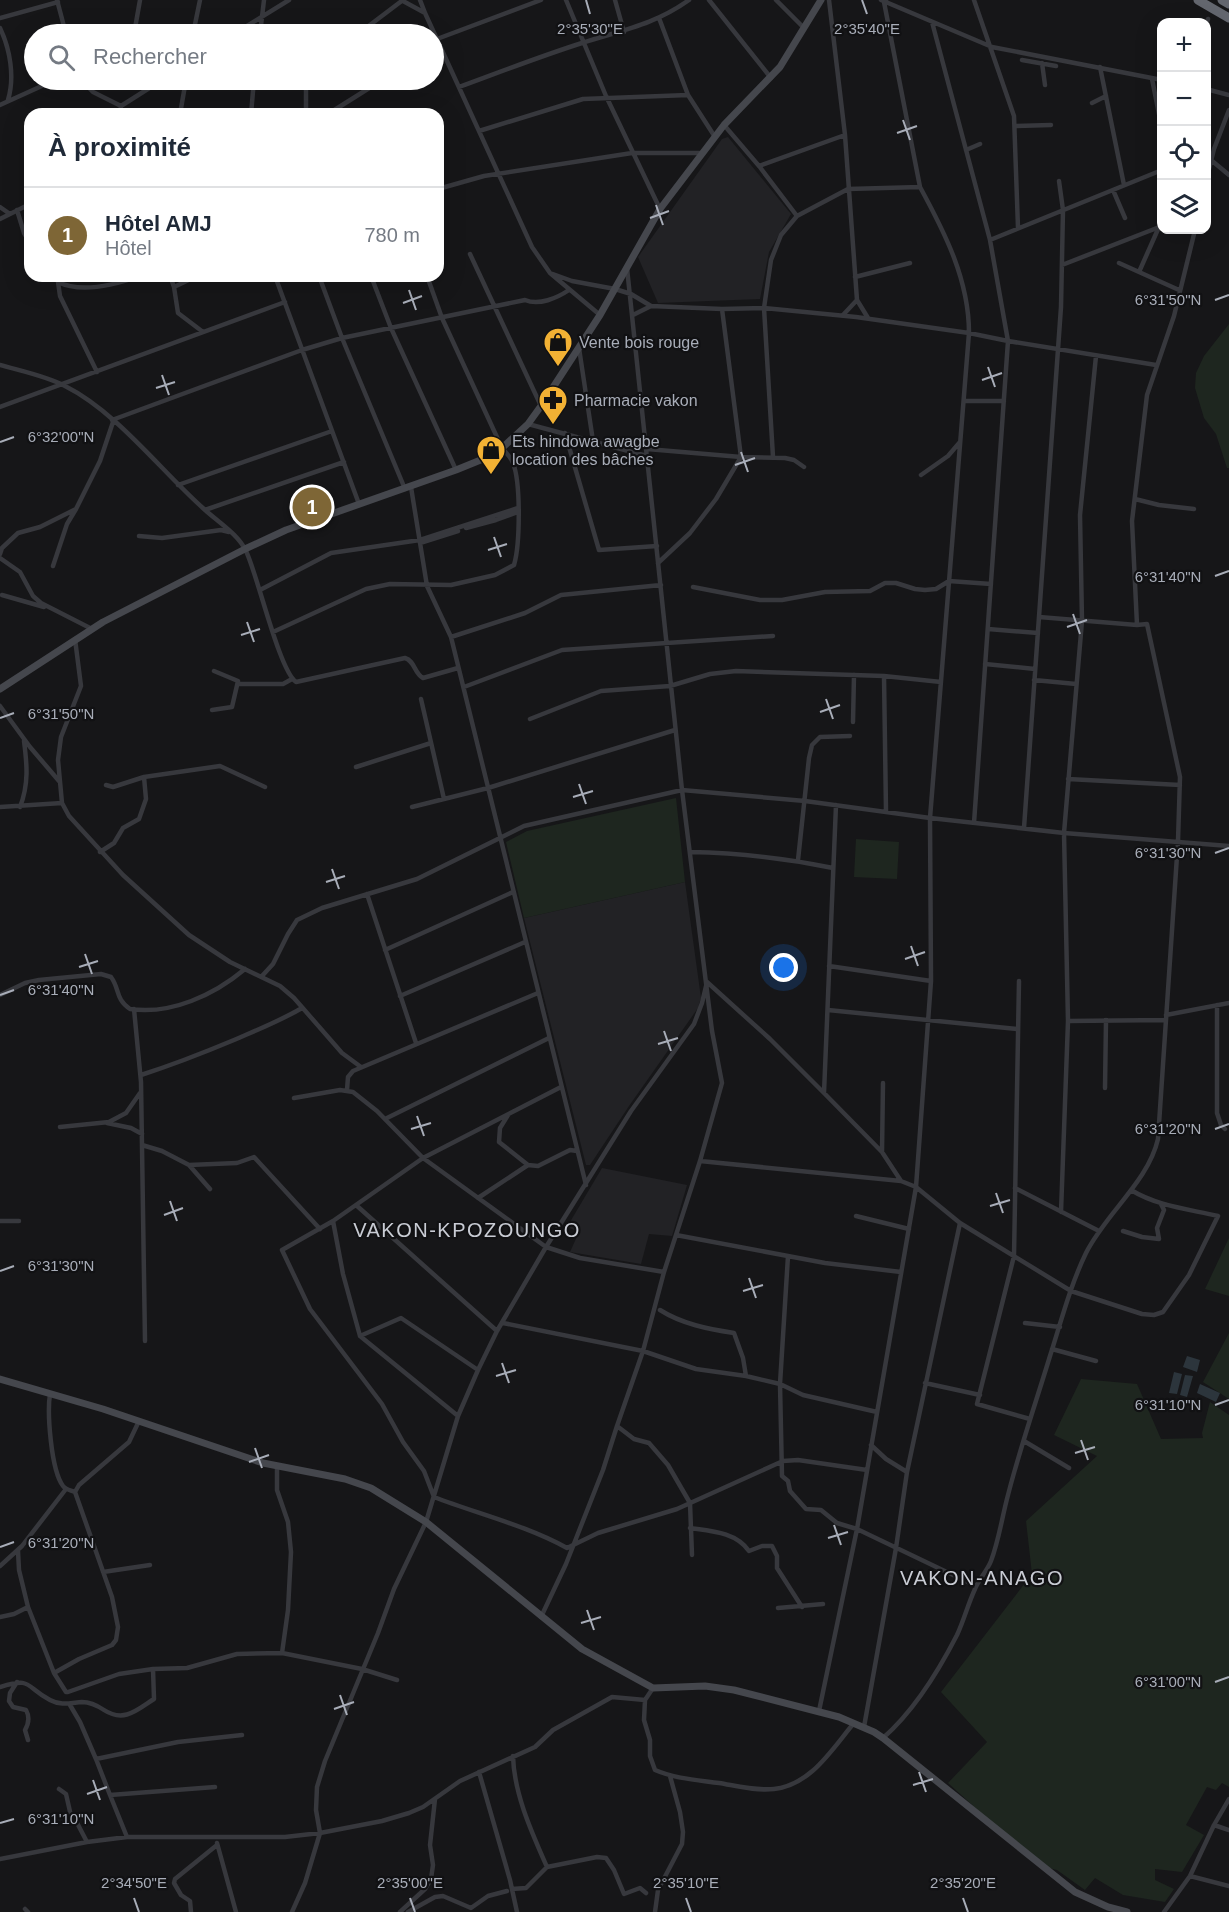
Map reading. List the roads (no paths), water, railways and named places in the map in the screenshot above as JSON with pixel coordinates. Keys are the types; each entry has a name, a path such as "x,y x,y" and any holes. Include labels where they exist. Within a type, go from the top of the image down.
{"highway":[{"path":"1198,0 1229,18"},
{"path":"1222,0 1229,4"}],"main road":[{"path":"0,688 92,628 245,549 286,530 456,470 488,457 502,448 528,423 541,406 600,315 660,209 724,125 771,78 805,29 821,0"},
{"path":"1,1380 139,1421 277,1466 359,1483 371,1488 426,1522 541,1617 594,1657 653,1688 716,1687 752,1694 854,1722 883,1738 1075,1892 1101,1904 1127,1912"}],"street":[{"path":"136,24 140,0"},
{"path":"196,24 200,0"},
{"path":"261,24 264,0"},
{"path":"250,24 289,0"},
{"path":"371,24 403,0 425,13"},
{"path":"420,0 430,24"},
{"path":"444,39 541,0"},
{"path":"566,0 606,96 660,209"},
{"path":"615,0 624,32"},
{"path":"459,87 583,43 624,32 671,13 689,0"},
{"path":"710,0 771,78"},
{"path":"776,0 805,29"},
{"path":"829,0 845,135 857,300 868,318"},
{"path":"974,0 1014,116 1018,228"},
{"path":"0,18 58,1 64,24"},
{"path":"884,1 992,47 1056,66"},
{"path":"819,1711 857,1529 916,1187 930,981 930,818 969,333 969,310 965,287 948,244 920,187 884,1"},
{"path":"659,18 688,95 715,137"},
{"path":"932,22 990,240 1008,341 974,823"},
{"path":"0,28 11,65 12,88 8,100"},
{"path":"444,54 532,247 550,273 600,315"},
{"path":"1022,60 1100,67 1157,80"},
{"path":"1042,60 1045,85"},
{"path":"1100,67 1124,185"},
{"path":"1152,79 1160,126"},
{"path":"0,105 32,90"},
{"path":"91,90 121,106 146,90"},
{"path":"181,108 184,90"},
{"path":"252,108 253,90"},
{"path":"306,90 306,108"},
{"path":"338,108 366,90"},
{"path":"1211,90 1229,95"},
{"path":"480,131 583,99 606,96 688,95"},
{"path":"1092,103 1106,96"},
{"path":"1229,110 1211,160 1229,175"},
{"path":"724,125 797,216"},
{"path":"1015,126 1051,125"},
{"path":"759,166 845,135"},
{"path":"966,150 980,144"},
{"path":"444,188 499,174 632,153 702,153"},
{"path":"990,240 1157,172"},
{"path":"1024,828 1058,350 1063,210 1059,181"},
{"path":"773,458 764,308 771,260 781,235 797,216 848,189 920,187"},
{"path":"1113,190 1125,218"},
{"path":"0,207 10,213"},
{"path":"0,219 24,207"},
{"path":"17,210 24,233"},
{"path":"1062,265 1157,227"},
{"path":"1138,272 1157,232"},
{"path":"1137,625 1132,521 1148,394 1174,316 1194,234"},
{"path":"470,254 541,406"},
{"path":"855,277 910,263"},
{"path":"1119,263 1179,290"},
{"path":"541,1617 572,1546 643,1351 664,1272 700,1161 722,1083 712,1031 675,730 627,268"},
{"path":"550,273 572,281 631,294 651,306 764,308 843,315 969,333 1156,365"},
{"path":"58,282 69,288 122,282"},
{"path":"58,282 60,296 98,372"},
{"path":"172,282 178,314 203,332"},
{"path":"174,287 184,282"},
{"path":"277,282 359,505"},
{"path":"322,282 342,338 408,488 427,586 451,638 586,1185"},
{"path":"373,282 391,328 456,470"},
{"path":"273,632 366,589 390,584 451,585 495,575 514,566 518,510 512,459 502,448 442,318 429,282"},
{"path":"113,421 302,350 342,338 525,300 533,303 560,297 569,290"},
{"path":"843,315 857,300"},
{"path":"0,407 285,302"},
{"path":"633,315 651,306"},
{"path":"658,563 690,533 716,499 741,457 722,309"},
{"path":"579,348 593,441"},
{"path":"1061,1212 1068,1021 1064,832 1082,621 1080,515 1096,356"},
{"path":"0,365 63,385 91,401 232,533 245,549 273,632 292,679 296,682 405,658 423,678 458,668"},
{"path":"964,401 1004,401"},
{"path":"53,566 68,524 100,461 113,421"},
{"path":"528,423 647,456"},
{"path":"178,484 332,431"},
{"path":"566,433 599,550 657,546"},
{"path":"921,475 948,456 960,442"},
{"path":"646,449 794,460 804,467"},
{"path":"205,510 344,462"},
{"path":"1135,499 1159,505 1194,509"},
{"path":"76,509 40,527 18,533 1,551 20,572 37,600 92,628"},
{"path":"260,590 331,553 420,541 518,510"},
{"path":"139,536 162,538 221,530 232,533"},
{"path":"693,587 760,600 782,600 825,592 870,591 885,584 896,583 915,590 936,589 949,581 991,584"},
{"path":"451,638 525,613 561,596 661,585"},
{"path":"2,595 61,612"},
{"path":"883,1738 904,1719 936,1670 957,1634 976,1586 990,1563 1000,1535 1008,1496 1030,1419 1071,1291 1086,1253 1150,1162 1158,1138 1178,841 1180,777 1147,624 1039,617"},
{"path":"988,629 1038,633"},
{"path":"464,687 562,650 667,645 773,636"},
{"path":"75,639 81,686 59,743 59,781 62,803 69,816 100,852 189,935 208,949 275,982 289,993 342,1053 361,1067"},
{"path":"985,664 1035,669"},
{"path":"212,710 232,707 238,684 238,681 214,671"},
{"path":"530,719 601,691 670,686 710,674 736,671 884,676 941,681"},
{"path":"853,722 854,675"},
{"path":"884,676 886,811"},
{"path":"238,684 283,684 292,679"},
{"path":"1034,680 1076,684"},
{"path":"421,699 444,799"},
{"path":"0,706 59,781"},
{"path":"412,807 488,788 675,730"},
{"path":"798,860 812,746 820,737 850,736"},
{"path":"20,807 25,795 28,775 23,738"},
{"path":"356,767 431,743"},
{"path":"106,786 113,787 144,777 220,766 265,787"},
{"path":"100,852 114,843 123,828 139,819 147,799 144,777"},
{"path":"1068,779 1180,785"},
{"path":"262,976 273,964 297,920 341,900 417,879 524,826 682,790 805,801 974,823 1229,846"},
{"path":"0,807 62,803"},
{"path":"824,1093 836,805"},
{"path":"690,852 738,853 798,860 833,868"},
{"path":"385,950 513,892"},
{"path":"367,894 416,1043"},
{"path":"400,996 525,942"},
{"path":"829,966 930,981"},
{"path":"0,995 25,983 39,980 101,974 111,977 122,1004 134,1009 154,1009 189,1002 230,981 245,969"},
{"path":"1019,981 1014,1256 977,1404 1030,1419"},
{"path":"707,982 770,1039 882,1152 901,1181"},
{"path":"292,1912 305,1883 320,1833 316,1810 317,1787 329,1751 378,1633 393,1589 426,1522 458,1416 478,1370 497,1331 546,1247 631,1111 694,1024 707,982"},
{"path":"346,1090 348,1077 353,1071 538,993"},
{"path":"1068,1021 1166,1017 1229,1003"},
{"path":"1217,1005 1217,1113 1225,1129"},
{"path":"141,1075 216,1048 285,1018 302,1008"},
{"path":"134,1009 141,1075 145,1341"},
{"path":"828,1010 1017,1029"},
{"path":"1105,1088 1106,1020"},
{"path":"385,1119 549,1038"},
{"path":"882,1152 883,1083"},
{"path":"561,1087 423,1158 333,1221 282,1250 310,1309 382,1404 424,1472 434,1497 551,1539 567,1548 598,1533 690,1503 781,1462 798,1460 867,1470"},
{"path":"60,1127 106,1122 126,1113 141,1090"},
{"path":"294,1098 346,1090 367,1103 423,1158 546,1247 580,1258 664,1272"},
{"path":"508,1114 500,1128 499,1142 528,1165 538,1166 570,1150 577,1150"},
{"path":"106,1122 131,1128 142,1134"},
{"path":"142,1145 162,1151 189,1165 210,1189"},
{"path":"189,1165 237,1162 254,1157 320,1229"},
{"path":"700,1161 901,1181 916,1187 960,1223 1071,1291 1142,1314 1154,1315 1163,1312 1189,1275 1218,1215 1161,1204 1146,1199 1131,1190"},
{"path":"478,1198 528,1165"},
{"path":"1015,1188 1100,1232"},
{"path":"357,1204 497,1331"},
{"path":"1123,1231 1159,1239 1157,1228 1164,1210 1161,1204"},
{"path":"856,1216 909,1229"},
{"path":"0,1221 19,1221"},
{"path":"333,1221 343,1274 360,1336 458,1416"},
{"path":"864,1727 907,1472 960,1223"},
{"path":"676,1235 825,1263 901,1272"},
{"path":"788,1256 780,1384 781,1462 783,1476 788,1481 790,1491 806,1509 821,1510 837,1523 857,1529 976,1586"},
{"path":"660,1310 681,1321 708,1329 734,1333 743,1358 746,1376"},
{"path":"360,1336 401,1318 478,1370"},
{"path":"503,1323 643,1351 696,1369 746,1376 780,1384 803,1395 877,1412"},
{"path":"1025,1323 1060,1327"},
{"path":"1052,1349 1096,1361"},
{"path":"925,1383 980,1395"},
{"path":"50,1394 48,1408 54,1464 59,1480 66,1489 75,1492"},
{"path":"54,1673 112,1646 116,1640 118,1627 112,1597 75,1492 79,1485 129,1442 139,1421"},
{"path":"617,1426 634,1439 649,1443 668,1465 690,1503 692,1555"},
{"path":"1024,1441 1069,1467"},
{"path":"872,1445 886,1459 907,1472"},
{"path":"277,1466 277,1490 288,1522 291,1552 288,1610 282,1653"},
{"path":"0,1566 18,1551 66,1489"},
{"path":"690,1528 720,1532 745,1545 749,1551 762,1546 772,1546 777,1556 777,1568 802,1607"},
{"path":"18,1551 19,1570 28,1607 54,1673 66,1692 119,1674 153,1669 187,1668 237,1654 282,1653 362,1669 397,1680"},
{"path":"103,1572 150,1565"},
{"path":"778,1608 823,1604"},
{"path":"0,1617 14,1614 28,1607"},
{"path":"0,1687 26,1682 49,1700 59,1704 70,1705 83,1702 99,1707 111,1715 134,1713 154,1699 153,1669"},
{"path":"17,1682 10,1693 9,1701 13,1707 26,1710 29,1715 25,1730 28,1740"},
{"path":"653,1688 645,1700 644,1720 650,1740 650,1756 655,1770 670,1776 757,1789 774,1789 793,1785 812,1773 854,1722"},
{"path":"0,1859 87,1842 127,1838 285,1837 320,1833 409,1813 435,1799 460,1781 535,1747 553,1730 612,1697 645,1700"},
{"path":"70,1705 81,1722 127,1838"},
{"path":"96,1759 178,1742 242,1735"},
{"path":"513,1756 523,1807 546,1867"},
{"path":"479,1772 517,1912"},
{"path":"655,1912 658,1890 682,1844 680,1812 670,1776"},
{"path":"110,1795 215,1787"},
{"path":"59,1789 66,1794 70,1816 75,1819 87,1842"},
{"path":"400,1912 425,1889 431,1879 433,1865 430,1845 435,1799"},
{"path":"1164,1912 1190,1876 1229,1799"},
{"path":"1214,1825 1229,1830"},
{"path":"216,1837 236,1912"},
{"path":"191,1912 190,1901 181,1894 174,1883 175,1879 217,1845"},
{"path":"408,1912 435,1897 443,1896 471,1908 488,1896 526,1888 546,1867 597,1857 606,1858 624,1894 640,1888 646,1893"},
{"path":"1190,1876 1229,1886"}],"place":[{"name":"Vente bois rouge","path":"558,368"},
{"name":"Pharmacie vakon","path":"553,426"},
{"name":"Ets hindowa awagbe location des bâches","path":"491,476"},
{"name":"Hôtel AMJ","path":"312,507"}],"district":[{"name":"VAKON-KPOZOUNGO","path":"467,1230"},
{"name":"VAKON-ANAGO","path":"982,1578"}]}
